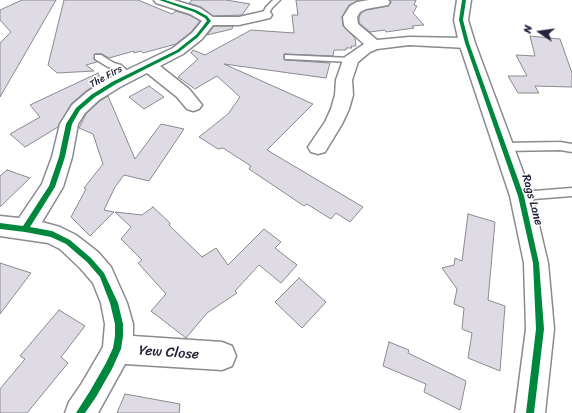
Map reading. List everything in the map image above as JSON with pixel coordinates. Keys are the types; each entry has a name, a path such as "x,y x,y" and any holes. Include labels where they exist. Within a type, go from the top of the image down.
{"street":[{"path":"161,0 195,11 206,17 209,22 239,21 265,15"},
{"name":"Rags Lane","path":"464,0 461,20 467,43 505,147 521,196 536,263 540,329 530,413"},
{"path":"374,2 355,8 350,21 356,30 374,45"},
{"name":"The Firs","path":"25,229 52,187 62,157 67,130 73,117 84,103 93,96 129,76 178,51 197,36 209,22"},
{"path":"318,147 333,124 340,109 344,95 344,80 351,60 365,49 374,45 409,41 467,43"},
{"path":"149,66 183,92 193,105"},
{"path":"0,226 52,234 68,242 89,260 102,275 114,304 119,324 117,349 93,394 80,413"},
{"name":"Yew Close","path":"117,349 222,356"}],"lane":[{"path":"265,15 269,7 277,0"},
{"path":"98,57 111,65 118,67 129,76"},
{"path":"288,57 351,60"},
{"path":"505,147 560,146 572,148"},
{"path":"521,196 572,192"}],"building":[{"path":"22,0 56,0 0,97 0,43 11,32 0,20 0,10"},
{"path":"64,0 138,0 172,14 176,11 189,15 200,21 191,32 176,44 143,53 141,51 134,53 134,51 109,58 102,54 95,54 94,59 97,62 86,65 94,71 57,73 48,65"},
{"path":"192,0 226,0 250,4 242,15 213,16 201,7 189,3"},
{"path":"296,0 360,0 349,5 342,17 343,26 355,38 356,46 346,48 346,50 334,50 333,56 284,54 285,60 330,63 326,78 224,64 313,104 267,150 363,207 350,222 336,213 331,219 307,204 304,206 249,169 251,166 223,148 218,149 199,137 228,114 240,97 217,76 195,89 178,77 198,59 191,53 193,50 205,55 251,30 294,33 292,15 298,15"},
{"path":"390,0 416,0 414,5 417,6 413,13 424,25 386,32 385,30 370,32 359,23 361,13 366,10 388,6 391,3"},
{"path":"214,26 233,26 232,29 207,35"},
{"path":"530,36 560,39 572,73 572,87 535,86 539,93 518,93 508,76 527,76 516,55 535,56"},
{"path":"98,73 101,81 71,104 58,127 25,147 10,134 40,117 30,105"},
{"path":"149,86 164,97 144,109 129,97"},
{"path":"108,96 135,159 161,124 184,129 149,181 124,175 115,187 104,210 114,212 90,236 71,217 86,189 84,188 103,164 93,134 79,128 86,114"},
{"path":"7,170 30,178 0,207 0,176"},
{"path":"153,207 202,257 216,248 228,265 264,229 281,242 275,248 297,265 281,283 259,265 235,291 237,293 207,313 186,338 151,311 166,294 138,263 142,260 121,239 131,227 115,212 142,215"},
{"path":"468,214 495,222 488,300 505,306 500,371 468,358 472,333 462,329 464,308 454,304 457,289 442,268 454,265 455,258 462,261"},
{"path":"0,263 31,273 0,314"},
{"path":"299,278 326,302 302,328 275,302"},
{"path":"59,310 85,326 61,357 68,363 27,413 0,413 0,389 25,359 20,356"},
{"path":"389,342 409,350 408,353 466,381 460,410 424,392 426,384 383,366"},
{"path":"125,394 180,404 179,413 117,413"}],"cycle path":[{"path":"25,229 52,187 62,157 69,124 78,109 93,96 114,83 178,51 197,36 209,21 206,17 195,11 161,0"},
{"path":"464,0 461,20 467,43 521,196 536,263 540,329 530,413"},
{"path":"0,226 52,234 68,242 89,260 102,275 114,303 119,324 117,349 93,394 80,413"}]}
